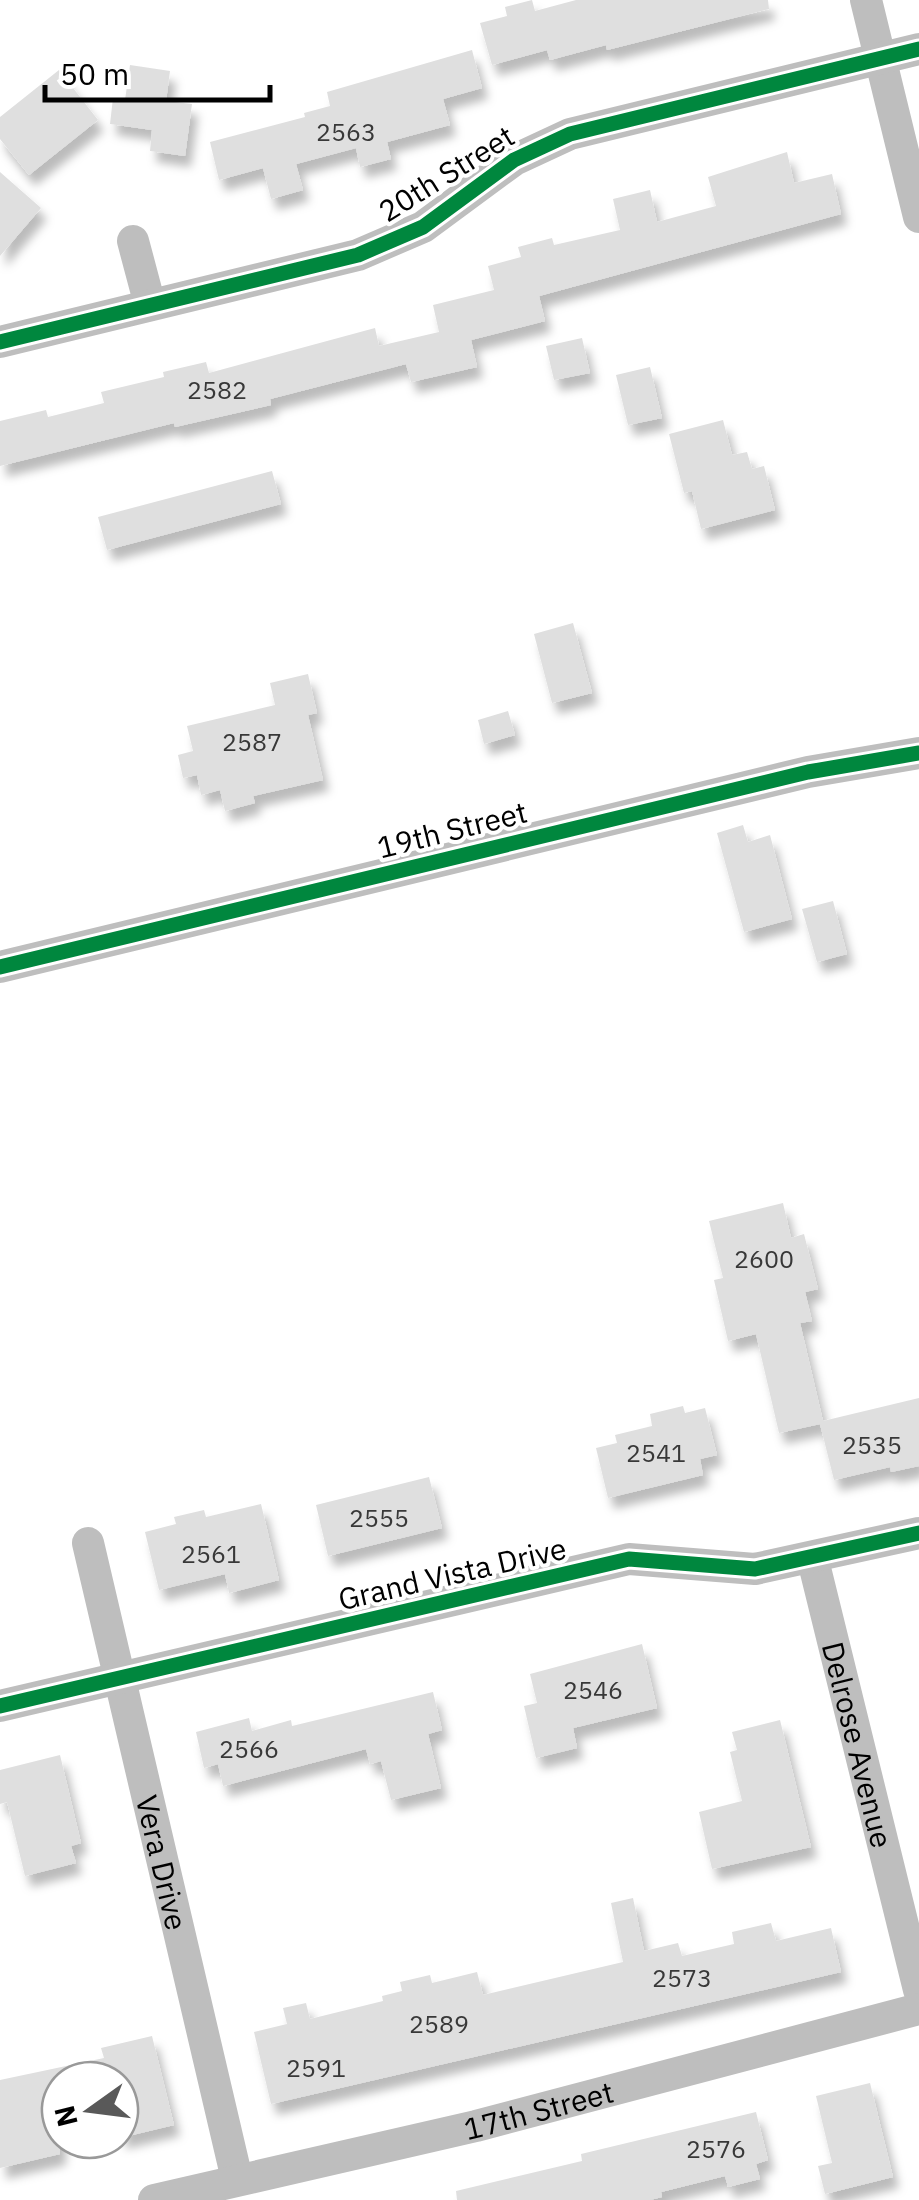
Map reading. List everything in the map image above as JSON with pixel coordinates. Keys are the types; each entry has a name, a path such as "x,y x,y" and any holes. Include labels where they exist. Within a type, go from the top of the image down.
{"street":[{"path":"866,0 919,217"},
{"name":"20th Street","path":"0,342 358,256 423,227 514,160 570,134 919,48"},
{"path":"132,241 150,305"},
{"name":"19th Street","path":"0,967 808,772 919,753"},
{"name":"Grand Vista Drive","path":"0,1706 630,1559 754,1569 813,1560 919,1533"},
{"name":"Vera Drive","path":"88,1543 237,2179"},
{"name":"Delrose Avenue","path":"813,1560 919,1990"},
{"name":"17th Street","path":"154,2200 476,2126 919,2009"}],"building":[{"path":"532,0 535,11 576,0 768,0 769,9 607,50 606,45 550,60 547,50 492,65 480,23 507,16 505,7"},
{"path":"472,50 482,88 443,99 450,125 387,142 391,159 360,167 356,148 296,164 303,190 271,199 263,168 219,180 210,142 305,117 304,113 330,106 327,92"},
{"path":"130,65 170,71 166,101 192,104 185,156 150,151 152,130 110,124 113,98 125,100"},
{"path":"59,70 98,120 29,175 0,139 0,117"},
{"path":"787,152 794,183 832,174 841,214 539,296 545,321 471,340 477,367 411,382 406,364 270,399 271,405 175,427 174,423 0,466 0,421 46,410 48,417 104,403 101,392 206,362 209,373 375,328 379,346 439,332 433,305 494,290 488,266 521,257 518,247 552,238 554,245 620,230 613,199 650,190 657,222 716,206 708,177"},
{"path":"0,172 41,208 0,256"},
{"path":"582,338 590,373 554,380 546,346"},
{"path":"650,367 662,418 628,425 616,375"},
{"path":"723,420 732,455 747,452 752,469 764,466 775,510 701,529 692,491 684,493 669,434"},
{"path":"272,471 281,504 107,550 98,517"},
{"path":"573,623 592,693 552,703 534,634"},
{"path":"308,674 317,713 308,715 323,780 253,796 255,803 225,811 220,790 201,795 197,775 183,778 178,755 193,751 187,726 275,705 270,683"},
{"path":"508,711 515,735 484,744 478,720"},
{"path":"743,825 748,842 770,835 792,919 744,932 717,833"},
{"path":"833,901 847,954 817,962 802,909"},
{"path":"783,1203 791,1238 804,1234 818,1289 805,1292 812,1321 800,1323 823,1421 919,1398 919,1466 891,1472 890,1467 834,1480 820,1424 779,1433 756,1334 728,1341 714,1280 723,1278 709,1221"},
{"path":"683,1406 685,1413 705,1408 717,1455 700,1459 703,1475 608,1498 596,1448 617,1443 615,1435 652,1426 650,1414"},
{"path":"429,1477 442,1528 328,1556 316,1505"},
{"path":"261,1504 279,1580 229,1593 225,1574 159,1590 145,1532 176,1524 174,1517 204,1510 206,1517"},
{"path":"642,1644 657,1708 573,1728 577,1748 536,1758 524,1706 537,1703 530,1674"},
{"path":"433,1692 442,1730 428,1734 441,1788 391,1800 381,1761 370,1764 366,1749 223,1786 218,1764 204,1768 196,1732 249,1718 252,1731 291,1720 292,1726"},
{"path":"780,1720 811,1847 712,1869 699,1812 742,1801 730,1752 737,1750 732,1732"},
{"path":"60,1755 81,1843 71,1846 76,1863 25,1876 7,1802 0,1804 0,1770"},
{"path":"633,1898 644,1951 678,1943 682,1956 734,1944 732,1932 771,1923 776,1941 831,1928 841,1972 271,2104 254,2032 287,2024 283,2008 306,2003 310,2019 383,2001 382,1996 402,1991 400,1982 430,1975 432,1983 477,1972 483,1995 623,1962 611,1903"},
{"path":"152,2036 174,2125 140,2133 140,2060 95,2060 104,2058 101,2048"},
{"path":"40,2072 40,2159 0,2168 0,2080"},
{"path":"870,2083 893,2177 825,2194 818,2166 832,2163 816,2096"},
{"path":"756,2112 768,2160 756,2164 760,2179 728,2187 725,2176 661,2192 662,2197 650,2200 457,2200 456,2191 582,2161 581,2154"}],"cycle path":[{"path":"0,342 358,255 423,227 514,160 570,134 919,49"},
{"path":"0,967 808,772 919,753"},
{"path":"0,1706 629,1559 755,1569 919,1533"}]}
